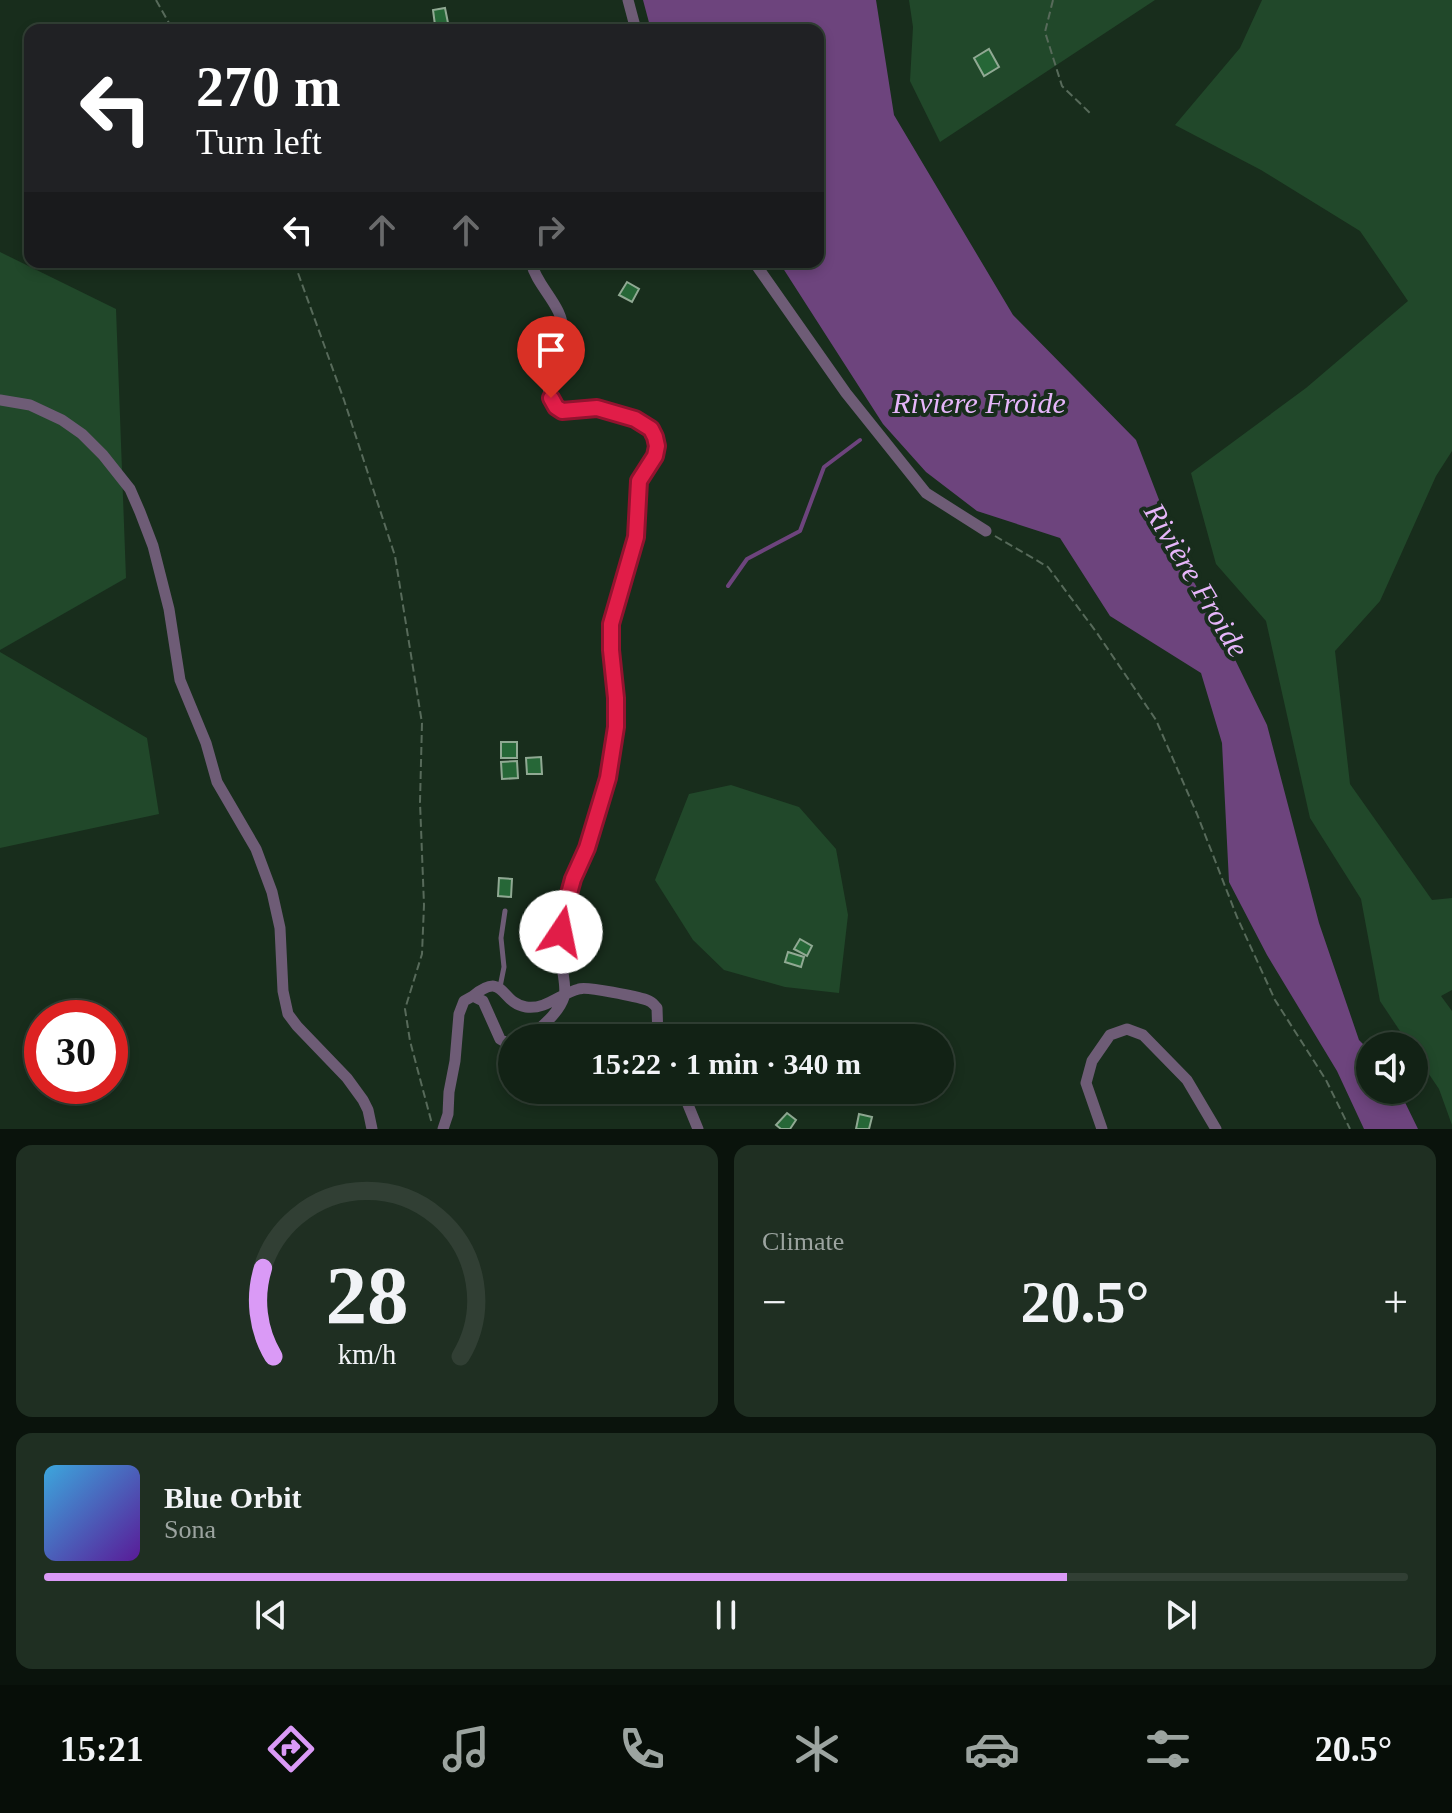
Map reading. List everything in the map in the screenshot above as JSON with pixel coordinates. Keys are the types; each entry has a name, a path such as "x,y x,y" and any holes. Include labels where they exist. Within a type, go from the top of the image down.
{"street":[{"path":"628,0 634,24"},
{"path":"533,268 560,314 563,331 550,370 551,398 556,407 562,411 597,408 635,419 651,429 657,446 655,456 639,481 636,537 611,624 616,727 608,778 564,912 561,932 565,996 543,1024"},
{"path":"758,268 846,393 926,493 986,531"},
{"path":"0,400 30,405 62,420 103,455 130,489 149,535 163,585 180,680 202,732 217,782 256,849 272,892 280,928 283,991 288,1014 347,1078 368,1110 372,1129"},
{"path":"443,1129 448,1114 459,1014 464,1001 482,989 492,985 500,987 514,1002 526,1007 541,1006 580,988 594,988 647,1000 657,1008 658,1024"},
{"path":"473,996 483,1001 498,1035"},
{"path":"1102,1129 1086,1083 1092,1061 1110,1035 1127,1029 1143,1035 1187,1080 1216,1129"},
{"path":"688,1104 698,1129"}],"lane":[{"path":"500,987 505,911"}],"path":[{"path":"156,0 170,24"},
{"path":"1053,0 1045,32 1062,86 1091,114"},
{"path":"296,268 395,556 422,723 422,954 405,1009 410,1041 434,1129"},
{"path":"986,531 1048,567 1156,720 1237,917 1275,1000 1326,1080 1350,1129"}],"green space":[{"path":"909,0 1155,0 940,142 910,81 913,27"},
{"path":"1262,0 1452,0 1452,451 1436,476 1380,601 1335,651 1350,784 1432,900 1452,898 1452,990 1441,996 1452,1011 1452,1125 1439,1089 1428,1073 1428,1032 1401,1032 1380,1001 1361,899 1310,818 1266,621 1216,564 1191,473 1306,388 1408,301 1360,231 1261,170 1175,125 1240,48"},
{"path":"0,252 24,264 24,268 33,268 116,309 126,578 0,650"},
{"path":"0,652 147,738 159,814 0,848"},
{"path":"731,785 799,807 836,849 848,915 839,993 785,987 724,970 693,940 655,880 689,794"}],"water":[{"name":"Riviere Froide","path":"643,0 876,0 894,115 1013,315 1136,440 1183,562 1267,725 1319,923 1356,1032 1356,1104 1406,1104 1418,1129 1364,1129 1337,1071 1267,955 1229,882 1222,743 1201,673 1110,616 1060,538 977,511 926,472 883,424 783,268 824,268 824,24 649,24"}],"building":[{"path":"445,8 448,23 435,24 433,10"},
{"path":"989,49 999,67 984,76 974,58"},
{"path":"627,282 639,289 632,302 619,295"},
{"path":"501,742 517,742 517,758 501,758"},
{"path":"541,757 542,774 527,774 526,758"},
{"path":"517,761 518,778 502,779 501,762"},
{"path":"499,878 512,879 511,897 498,896"},
{"path":"800,939 812,946 807,956 794,949"},
{"path":"788,952 804,957 801,967 785,962"},
{"path":"787,1113 796,1120 790,1129 781,1129 776,1125"},
{"path":"859,1114 872,1117 869,1129 856,1129"}],"waterway":[{"path":"728,586 747,559 800,531 824,467 860,440"}],"route":[{"path":"551,398 562,411 597,408 635,419 651,429 657,446 655,456 639,481 636,537 611,624 616,727 608,778 587,848 573,879 561,932"}],"water label":[{"name":"Rivière Froide","path":"1197,580"}]}
